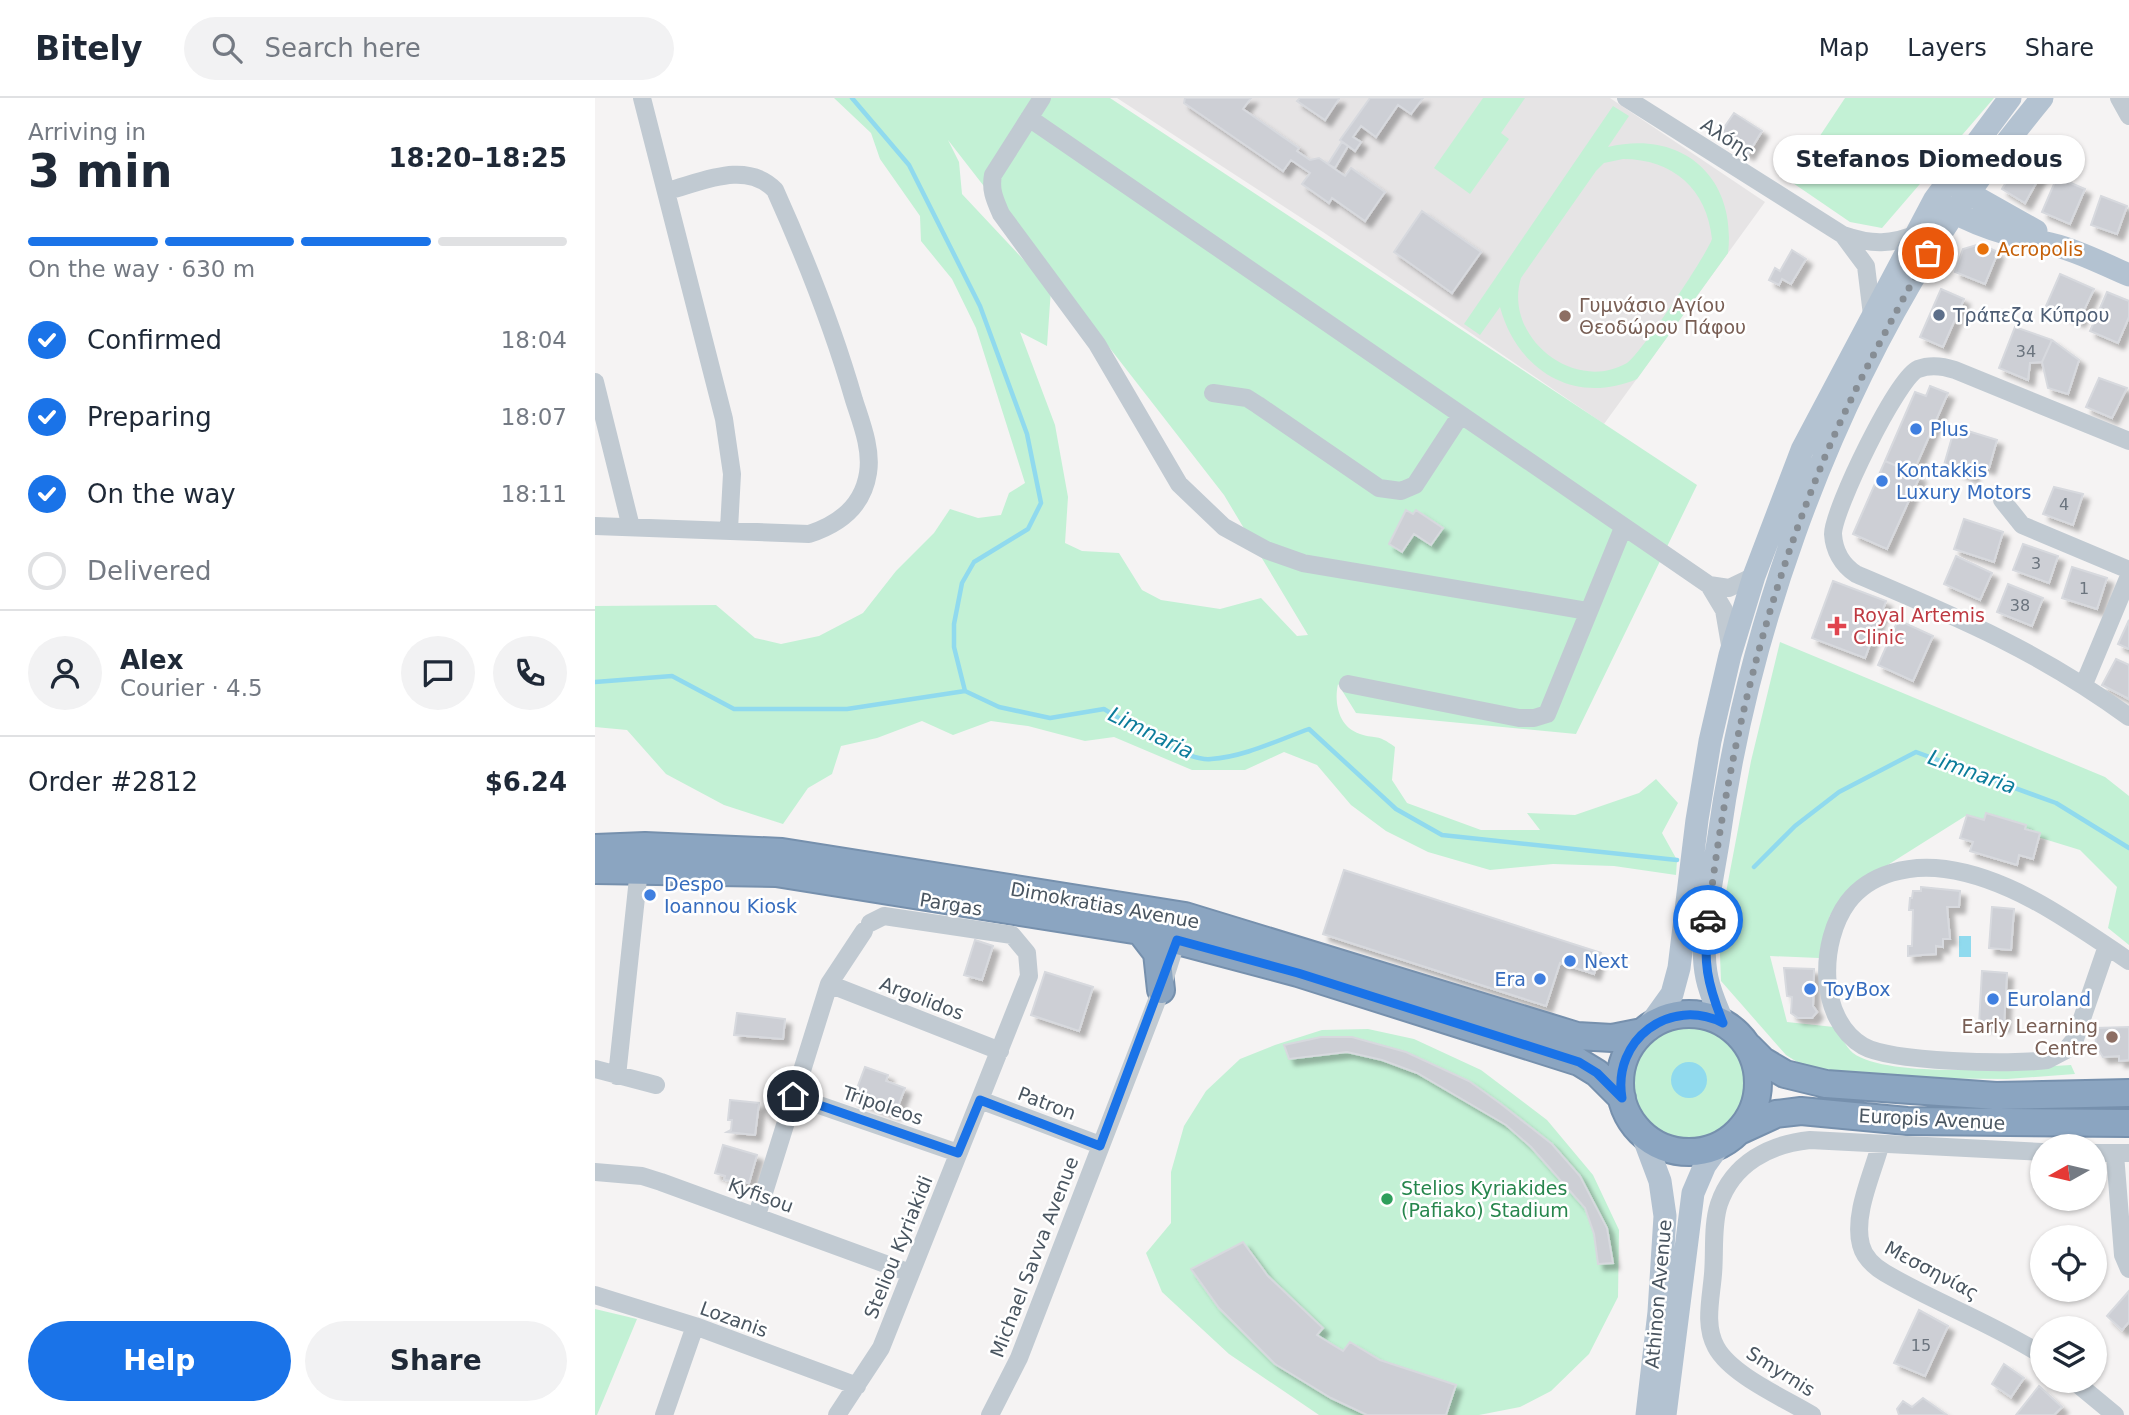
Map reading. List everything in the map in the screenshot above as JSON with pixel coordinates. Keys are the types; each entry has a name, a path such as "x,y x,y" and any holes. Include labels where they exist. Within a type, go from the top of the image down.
{"highway":[{"name":"Dimokratias Avenue","path":"595,848 645,846 782,852 1181,928 1577,1036 1612,1038 1646,1029"},
{"name":"Dimokratias Avenue","path":"595,870 776,873 1140,931 1181,928 1298,973 1579,1062 1597,1073 1622,1098"},
{"path":"1140,931 1157,953 1160,990"},
{"path":"1682,1014 1703,1015 1723,1023 1747,1046 1754,1061 1758,1086 1752,1110 1730,1138 1700,1151 1680,1151 1660,1145 1642,1133 1632,1121 1622,1098 1623,1064 1632,1045 1646,1029 1682,1014"},
{"name":"Europis Avenue","path":"1747,1046 1763,1061 1785,1074 1826,1084 1996,1096 2129,1093"},
{"name":"Europis Avenue","path":"1730,1138 1776,1114 1801,1111 1907,1121 2040,1125 2129,1123"}],"main road":[{"path":"1646,1029 1672,994 1679,968 1699,807 1730,655 1754,576 1802,450 1872,315 1942,190 2010,98"},
{"path":"1723,1023 1706,977 1704,953 1723,810 1755,660 1795,533 1828,450 1872,356 1928,253 1968,194 2042,98"},
{"path":"1942,190 1968,194 2056,245 2129,275"},
{"path":"1942,190 1955,213 2019,238 2056,245"},
{"name":"Athinon Avenue","path":"1642,1133 1660,1181 1665,1216 1659,1312 1647,1415"},
{"name":"Athinon Avenue","path":"1665,1415 1693,1193 1705,1165 1730,1138"}],"street":[{"path":"642,98 724,419 732,474 729,529"},
{"path":"1042,98 993,175 991,185 1001,214 1097,344 1179,484 1216,520 1248,541 1285,558 1588,611"},
{"name":"Αλόης","path":"1626,98 1843,235 1865,243 1883,244 1919,233"},
{"path":"2119,98 2129,116"},
{"path":"1029,118 1709,585 1728,621 1730,655"},
{"path":"595,526 729,529 788,536 830,527 847,515 861,497 869,471 864,434 818,287 775,190 766,181 746,174 667,191"},
{"name":"Αλόης","path":"1843,235 1866,266 1872,315"},
{"path":"2129,441 1955,370 1942,366 1918,369 1896,392 1861,461 1833,532 1842,563 1856,574 1983,627 2084,684 2129,717"},
{"path":"595,382 598,409 631,527"},
{"path":"1213,393 1247,398 1379,488 1390,492 1415,485 1460,416"},
{"path":"2002,500 2022,525 2129,569"},
{"path":"1348,684 1519,718 1542,717 1554,704 1588,611 1623,528"},
{"path":"1709,585 1729,588 1754,576"},
{"path":"2084,684 2129,576"},
{"path":"2107,946 2075,1039 2066,1050 2047,1060 1909,1058 1876,1052 1846,1033 1837,1018 1829,992 1831,942 1837,920 1849,901 1887,873 1910,869 1943,868 1979,876 2013,890 2107,946 2129,961"},
{"path":"617,1076 639,869"},
{"name":"Pargas","path":"829,984 873,923 1012,935"},
{"name":"Michael Savva Avenue","path":"990,1415 1019,1358 1160,990 1181,928"},
{"name":"Steliou Kyriakidi","path":"837,1415 881,1348 1029,976 1027,953 1012,935"},
{"path":"757,1215 829,984"},
{"name":"Argolidos","path":"829,984 1000,1051"},
{"path":"595,1069 656,1085"},
{"name":"Tripoleos","path":"793,1096 958,1153"},
{"name":"Patron","path":"980,1100 1100,1146"},
{"name":"Smyrnis","path":"1812,1415 1728,1364 1716,1348 1708,1327 1719,1206 1727,1189 1748,1164 1759,1154 1784,1143 1810,1140 1880,1146"},
{"path":"1880,1146 2030,1152"},
{"name":"Μεσσηνίας","path":"1880,1146 1861,1214 1859,1238 1867,1258 1885,1273 1991,1324 2030,1348"},
{"path":"2122,1153 2123,1255 2129,1269"},
{"name":"Kyfisou","path":"595,1171 642,1176 757,1215 910,1273"},
{"name":"Lozanis","path":"595,1295 695,1326 857,1386"},
{"path":"664,1415 695,1326"},
{"path":"2088,1393 2115,1415"}],"shaded area":[{"name":"Γυμνάσιο Αγίου Θεοδώρου Πάφου","path":"1117,98 1610,98 1765,202 1604,424 1323,232"}],"green space":[{"path":"834,98 1110,98 1697,485 1576,734 1356,713 1338,684 1337,691 1339,713 1347,726 1360,734 1380,738 1395,747 1392,780 1407,803 1481,830 1540,830 1527,813 1575,815 1639,793 1656,779 1678,803 1662,833 1677,860 1676,875 1614,866 1553,864 1490,870 1428,852 1386,831 1351,805 1317,765 1284,752 1245,770 1192,770 1114,737 1085,741 1028,726 991,721 953,735 922,721 877,738 841,746 832,774 808,788 783,824 724,805 666,774 627,730 595,727 595,606 716,605 755,638 781,644 819,636 863,613 896,571 934,533 950,509 978,518 1001,515 1009,493 1025,483 976,328 952,279 921,241 920,216 880,159 871,133","holes":["948,140 1224,495 1308,635 1297,636 1261,598 1220,609 1161,600 1142,590 1119,553 1082,551 1065,543 1068,497 1055,425 1020,332 1047,346 1051,289 962,194 959,162"]},
{"path":"1483,98 1525,98 1501,133 1509,139 1470,194 1434,168"},
{"path":"1845,98 1994,98 1882,228 1850,222 1790,181"},
{"path":"1613,106 1629,116 1608,147 1635,143 1659,145 1681,153 1699,165 1713,181 1723,202 1728,226 1728,253 1637,379 1614,386 1591,388 1570,385 1551,377 1534,365 1520,349 1508,329 1500,307 1480,335 1464,324","holes":["1623,159 1641,160 1672,171 1695,192 1709,221 1712,239 1672,304 1645,343 1627,363 1606,371 1585,371 1565,365 1547,354 1532,339 1522,320 1518,300 1521,278 1604,163"]},
{"path":"1780,642 2105,777 2129,796 2129,945 2108,928 2117,887 2080,850 1967,815 1848,890 1830,915 1819,958 1770,956 1787,1022 1834,1027 1853,1053 1896,1067 1958,1070 2071,1065 2075,1074 2007,1079 1904,1078 1805,1067 1786,1055 1721,981 1719,929 1751,761"},
{"path":"1688,1024 1710,1028 1729,1041 1742,1060 1746,1082 1742,1104 1729,1123 1710,1136 1688,1140 1666,1136 1647,1123 1634,1104 1630,1082 1634,1060 1647,1041 1666,1028"},
{"name":"Stelios Kyriakides (Pafiako) Stadium","path":"1368,1029 1414,1039 1481,1070 1547,1120 1593,1175 1619,1230 1618,1297 1589,1354 1551,1391 1520,1407 1479,1415 1319,1415 1229,1354 1162,1292 1146,1253 1171,1223 1171,1172 1184,1126 1206,1091 1240,1059 1275,1045 1322,1030"},
{"path":"595,1309 637,1319 597,1415 595,1415"}],"water":[{"path":"1959,936 1971,936 1971,957 1959,957"},
{"path":"1689,1062 1701,1068 1707,1080 1701,1092 1689,1098 1677,1092 1671,1080 1677,1068"}],"building":[{"path":"1185,98 1251,98 1243,109 1299,148 1297,151 1310,160 1319,158 1345,176 1351,168 1385,192 1365,221 1332,198 1329,203 1302,184 1310,173 1291,160 1283,171 1184,103"},
{"path":"1300,98 1339,99 1325,120 1297,101"},
{"path":"1370,98 1423,98 1411,114 1398,105 1376,137 1361,126 1353,137 1361,142 1355,151 1340,140"},
{"path":"1734,113 1762,131 1748,154 1719,135"},
{"path":"1342,142 1348,146 1335,168 1328,164"},
{"path":"2023,154 2045,167 2025,203 2002,189"},
{"path":"2057,177 2085,189 2070,224 2042,212"},
{"path":"2101,196 2127,206 2117,234 2091,225"},
{"path":"1422,211 1481,252 1452,293 1394,252"},
{"path":"1980,244 1998,252 1985,284 1955,272 1963,249"},
{"path":"1792,250 1806,259 1791,284 1782,279 1779,285 1769,280 1775,268 1780,271"},
{"path":"2060,274 2094,289 2079,321 2046,306"},
{"path":"1941,289 1964,299 1943,347 1920,337"},
{"path":"2107,292 2129,301 2129,317 2118,343 2090,331"},
{"path":"2015,327 2052,340 2042,362 2030,363 2028,380 1999,368"},
{"path":"2052,340 2079,360 2068,394 2048,388 2042,362"},
{"path":"2099,378 2127,388 2112,418 2086,407"},
{"name":"Plus","path":"1930,386 1948,393 1913,473 1885,461 1915,392 1926,396"},
{"path":"1955,427 1997,440 1989,468 1976,464 1972,477 1944,465"},
{"path":"1885,461 1920,476 1887,549 1853,534"},
{"path":"2054,487 2083,494 2073,525 2043,514"},
{"path":"1406,510 1413,514 1416,510 1443,528 1431,545 1414,534 1402,552 1389,544"},
{"path":"1964,519 2003,532 1994,562 1954,549"},
{"path":"2023,544 2058,556 2049,583 2013,570"},
{"path":"1956,556 1992,573 1980,600 1944,584"},
{"path":"2072,567 2107,578 2097,609 2062,598"},
{"path":"1833,581 1886,601 1865,658 1812,638"},
{"path":"2008,584 2043,598 2032,626 1997,612"},
{"path":"1898,620 1933,636 1913,681 1878,665"},
{"path":"2129,620 2129,649 2118,644"},
{"path":"2116,659 2129,665 2129,699 2102,685"},
{"path":"1986,813 2026,825 2025,829 2040,833 2033,859 2019,855 2017,865 1970,851 1973,842 1960,838 1967,815 1984,820"},
{"path":"1344,870 1601,953 1594,974 1560,963 1546,1006 1323,934"},
{"path":"1921,887 1960,891 1959,907 1947,907 1950,939 1943,939 1943,947 1936,946 1936,954 1908,956 1908,946 1912,946 1913,910 1909,910 1910,898 1913,891 1921,891"},
{"path":"1992,907 2014,909 2011,950 1989,948"},
{"path":"975,940 993,946 982,980 964,975"},
{"path":"1784,968 1814,969 1813,1006 1817,1012 1812,1018 1798,1018 1791,1013 1792,997 1787,996"},
{"name":"Euroland","path":"1982,971 2007,973 2004,1026 1979,1025"},
{"path":"1045,972 1093,987 1079,1031 1031,1015"},
{"path":"737,1013 785,1019 783,1039 734,1035"},
{"name":"Early Learning Centre","path":"2129,1027 2129,1060 2119,1061 2119,1056 2103,1057 2096,1046 2095,1028"},
{"path":"1321,1037 1352,1037 1406,1052 1469,1081 1501,1104 1552,1144 1580,1176 1607,1228 1613,1263 1598,1264 1594,1234 1585,1208 1531,1147 1506,1125 1417,1073 1382,1060 1347,1052 1289,1059 1284,1045"},
{"path":"865,1067 888,1075 886,1081 905,1088 895,1114 853,1099"},
{"path":"730,1100 759,1103 755,1135 727,1132 731,1130 732,1120 728,1120"},
{"path":"723,1145 757,1155 749,1183 724,1180 725,1176 715,1173"},
{"path":"1243,1242 1268,1276 1323,1328 1317,1335 1343,1351 1350,1342 1380,1360 1456,1385 1446,1415 1367,1415 1331,1398 1275,1364 1219,1308 1191,1269"},
{"path":"2129,1291 2129,1322 2122,1330 2107,1316"},
{"path":"1919,1310 1948,1326 1925,1376 1894,1363"},
{"path":"2004,1364 2024,1378 2011,1397 1992,1384"},
{"path":"2033,1393 2047,1393 2062,1407 2054,1415 2016,1415"},
{"path":"1923,1398 1947,1415 1899,1415 1897,1409 1903,1401 1912,1407"}],"waterway":[{"path":"852,98 909,165 980,306 1027,434 1041,503 1028,529 974,562 962,583 954,624 954,647 965,691"},
{"name":"Limnaria","path":"595,682 672,676 734,709 847,709 965,691 999,707 1050,718 1104,709 1172,748 1211,759 1236,755 1309,729 1396,809 1442,835 1677,860"},
{"name":"Limnaria","path":"1754,867 1795,826 1839,792 1916,752 2056,803 2129,848"}],"way so far":[{"path":"1708,920 1734,750 1753,669 1779,582 1828,450 1872,356 1928,253"}],"place":[{"name":"Acropolis","path":"1983,249"},
{"name":"Stefanos Diomedous","path":"1928,253"},
{"name":"Τράπεζα Κύπρου","path":"1939,315"},
{"name":"Γυμνάσιο Αγίου Θεοδώρου Πάφου","path":"1565,316"},
{"name":"Plus","path":"1916,429"},
{"name":"Kontakkis Luxury Motors","path":"1882,481"},
{"name":"Royal Artemis Clinic","path":"1837,626"},
{"name":"Despo Ioannou Kiosk","path":"650,895"},
{"name":"Next","path":"1570,961"},
{"name":"Era","path":"1540,979"},
{"name":"ToyBox","path":"1810,989"},
{"name":"Euroland","path":"1993,999"},
{"name":"Early Learning Centre","path":"2112,1037"},
{"name":"Stelios Kyriakides (Pafiako) Stadium","path":"1387,1199"}],"route":[{"path":"793,1096 958,1153 980,1100 1100,1146 1177,940 1298,973 1579,1062 1597,1073 1622,1098 1621,1077 1625,1057 1636,1039 1650,1026 1668,1017 1682,1014 1703,1015 1723,1023 1706,977 1704,953 1708,920"}]}
